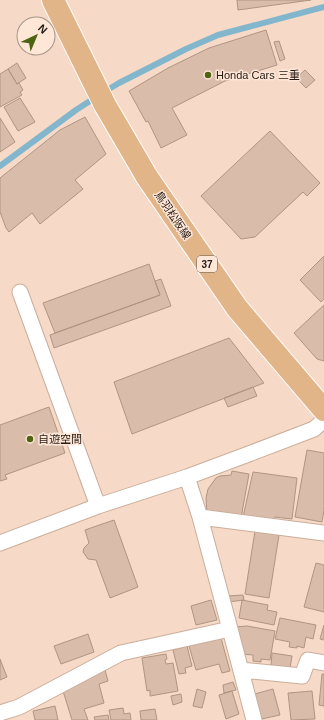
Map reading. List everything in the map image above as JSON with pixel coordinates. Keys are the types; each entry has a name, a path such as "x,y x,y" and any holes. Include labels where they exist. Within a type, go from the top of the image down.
{"main road":[{"name":"鳥羽松阪線","path":"53,0 101,97 147,177 237,308 324,410"}],"street":[{"path":"20,292 98,506"},
{"path":"0,543 98,506 187,477 314,429 324,420"},
{"path":"187,477 200,517 254,720"},
{"path":"200,517 324,533"},
{"path":"0,713 19,707 121,653 230,628"},
{"path":"241,670 302,676 308,660 324,663"}],"building":[{"path":"237,0 311,0 238,10"},
{"path":"266,30 277,65 225,81 172,108 187,135 161,148 148,121 146,122 129,91 168,68 209,48"},
{"path":"279,41 285,59 280,61 274,42"},
{"path":"17,63 26,78 17,84 8,69"},
{"path":"8,69 17,84 19,83 23,90 20,92 22,95 0,107 0,74"},
{"path":"305,70 315,80 306,88 296,78"},
{"path":"20,98 35,122 18,131 4,107"},
{"path":"85,117 106,154 75,180 83,189 40,224 32,213 9,232 0,212 0,178 60,130"},
{"path":"0,118 15,142 0,152"},
{"path":"270,131 320,183 307,196 303,192 255,237 241,239 201,196"},
{"path":"324,256 324,299 321,302 300,280"},
{"path":"149,264 160,295 55,333 43,303"},
{"path":"161,279 171,306 54,348 50,335 160,295 155,281"},
{"path":"324,305 324,361 317,359 294,333"},
{"path":"229,338 264,383 132,434 114,382"},
{"path":"253,387 257,396 228,407 224,398"},
{"name":"自遊空間","path":"49,407 65,453 5,475 7,479 0,481 0,425"},
{"path":"307,450 324,453 324,510 322,522 295,517"},
{"path":"232,471 249,474 241,518 207,512 206,498 208,489 216,478 231,475"},
{"path":"253,472 297,478 292,519 275,517 275,519 243,517"},
{"path":"114,520 138,587 110,598 96,560 88,559 83,552 84,548 89,543 85,530"},
{"path":"255,531 279,535 269,598 245,594"},
{"path":"316,563 324,565 324,612 304,607"},
{"path":"243,595 244,600 228,602 227,596"},
{"path":"211,600 217,620 196,625 191,606"},
{"path":"242,600 268,605 267,610 277,612 274,625 239,618"},
{"path":"280,618 316,625 313,639 306,637 304,648 297,646 297,648 289,647 290,642 275,639"},
{"path":"324,625 324,640 320,639"},
{"path":"247,626 275,631 270,660 261,659 261,662 253,661 253,655 241,654 235,627"},
{"path":"88,634 94,652 61,664 54,646"},
{"path":"221,638 230,671 222,673 219,664 196,670 189,646"},
{"path":"187,646 192,666 185,668 186,673 179,674 173,650"},
{"path":"272,653 292,656 290,668 271,665"},
{"path":"166,654 166,664 173,663 178,691 150,696 150,690 147,691 142,658"},
{"path":"0,659 7,677 0,680"},
{"path":"105,670 108,681 99,684 104,703 84,709 88,720 72,720 63,691"},
{"path":"322,674 324,674 324,706 319,705"},
{"path":"233,682 236,690 224,693 223,685"},
{"path":"197,689 206,692 202,708 193,706"},
{"path":"273,689 280,715 257,720 251,695"},
{"path":"232,691 239,714 226,719 219,695"},
{"path":"312,691 315,719 291,720 288,693"},
{"path":"181,694 182,702 173,705 171,696"},
{"path":"55,706 58,720 35,720 33,711"},
{"path":"123,708 124,714 130,713 131,720 111,720 109,710"},
{"path":"155,709 157,720 141,720 140,711"},
{"path":"108,715 109,720 95,720 94,717"}],"waterway":[{"path":"104,92 186,49 218,35 324,7"},
{"path":"0,166 96,97"}],"place":[{"name":"Honda Cars 三重","path":"208,75"},
{"name":"自遊空間","path":"30,439"}]}
